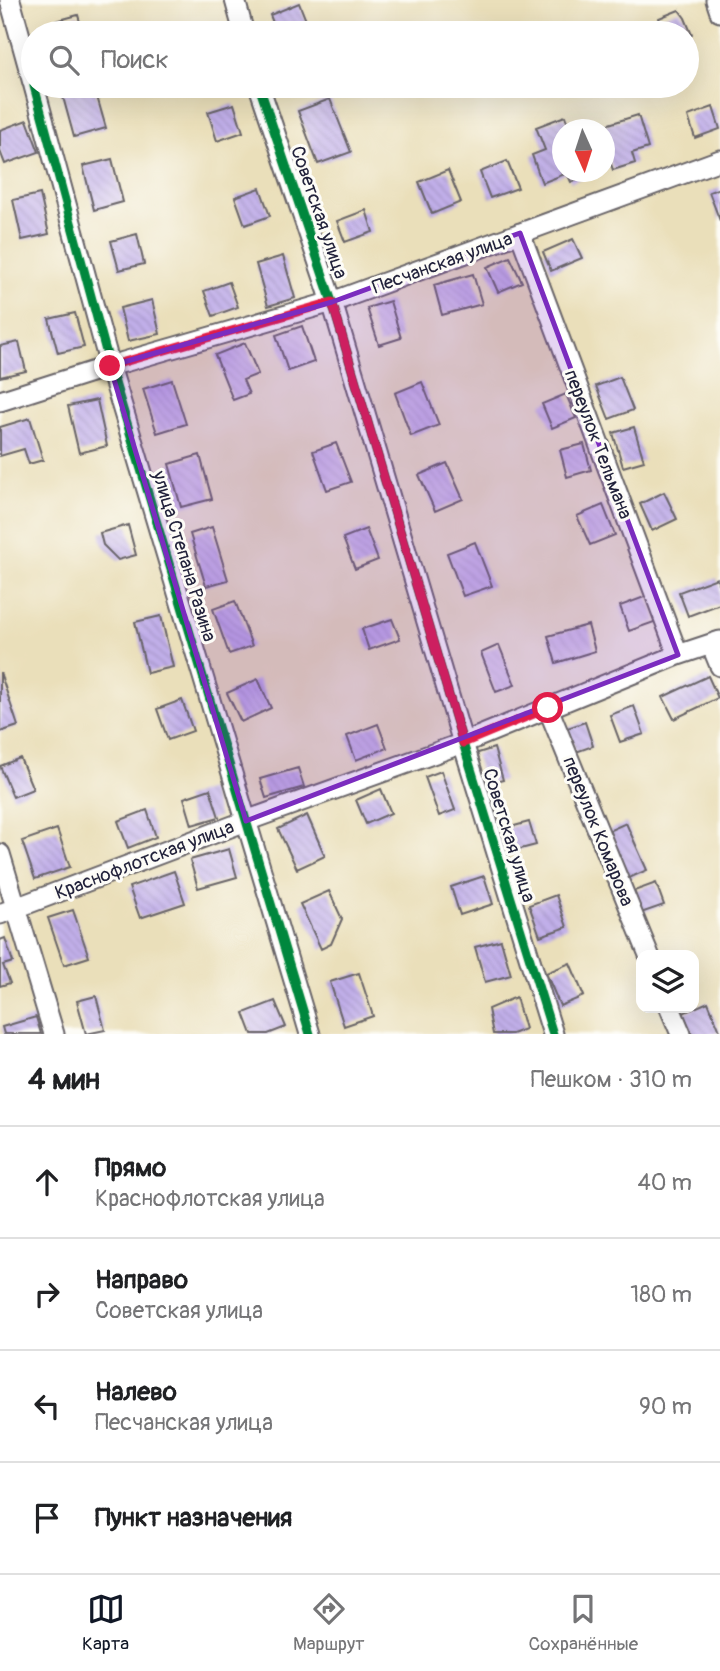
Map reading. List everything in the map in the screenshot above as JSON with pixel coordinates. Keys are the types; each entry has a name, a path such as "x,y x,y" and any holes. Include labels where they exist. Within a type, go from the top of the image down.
{"street":[{"name":"улица Степана Разина","path":"10,0 21,38"},
{"path":"236,0 241,21"},
{"path":"716,0 720,12"},
{"name":"улица Степана Разина","path":"38,98 110,366 310,1034"},
{"name":"Советская улица","path":"263,98 332,302 553,1034"},
{"name":"Песчанская улица","path":"0,401 110,366 332,302 720,160"},
{"name":"переулок Тельмана","path":"520,233 677,655"},
{"path":"716,642 720,666"},
{"name":"Краснофлотская улица","path":"9,910 463,743 677,655 716,642"},
{"name":"переулок Комарова","path":"548,708 647,950"},
{"path":"0,853 9,910 54,1034"},
{"path":"672,1013 681,1034"}],"highlighted area":[{"path":"520,233 678,655 246,821 110,366 332,302"}],"building":[{"path":"299,3 306,21 272,21 270,15"},
{"path":"679,10 686,21 660,21 659,18"},
{"path":"78,15 80,21 56,21"},
{"path":"63,98 97,98 106,128 74,137"},
{"path":"330,99 351,152 318,164 298,111"},
{"path":"234,104 243,132 217,141 208,112"},
{"path":"713,107 720,129 695,138 688,116"},
{"path":"638,115 648,148 632,153 635,163 615,169 615,122"},
{"path":"27,120 39,152 5,164 0,151 0,130"},
{"path":"552,121 552,179 542,183 532,155 545,150 536,127"},
{"path":"112,159 123,202 94,210 83,166"},
{"path":"507,161 518,188 490,198 480,172"},
{"path":"448,170 461,202 432,214 419,182"},
{"path":"260,188 270,216 245,225 235,197"},
{"path":"720,188 720,221 709,192"},
{"path":"40,194 49,234 22,240 13,200"},
{"path":"366,210 373,232 345,242 337,221"},
{"path":"137,234 144,264 119,270 111,241"},
{"path":"573,239 582,258 551,271 543,252"},
{"path":"283,256 295,298 268,306 256,264"},
{"path":"510,257 522,282 498,292 487,267"},
{"path":"473,274 482,304 442,315 434,285"},
{"path":"229,282 238,307 213,316 204,291"},
{"path":"152,300 160,334 128,341 120,308"},
{"path":"390,301 401,338 379,345 367,308"},
{"path":"75,313 84,347 58,353 49,319"},
{"path":"302,326 314,362 288,371 276,335"},
{"path":"19,342 26,371 0,377 0,346"},
{"path":"245,343 258,374 243,380 249,394 233,400 215,355"},
{"path":"620,377 633,410 609,419 596,386"},
{"path":"172,380 186,424 157,433 143,389"},
{"path":"422,382 439,425 411,436 395,393"},
{"path":"566,394 576,418 552,428 542,404"},
{"path":"97,400 107,446 79,453 68,406"},
{"path":"30,418 43,460 29,464 24,449 0,456 0,427"},
{"path":"634,427 644,461 623,467 613,433"},
{"path":"336,443 351,482 327,490 313,451"},
{"path":"584,444 591,470 567,477 560,450"},
{"path":"200,455 212,499 181,507 169,464"},
{"path":"447,463 463,499 435,511 419,475"},
{"path":"664,492 677,519 652,531 640,504"},
{"path":"603,505 615,535 590,545 577,516"},
{"path":"128,525 136,555 118,560 103,545 100,533"},
{"path":"212,527 228,580 206,586 190,534"},
{"path":"366,529 378,560 355,569 343,538"},
{"path":"475,542 492,586 463,596 447,553"},
{"path":"717,578 720,604 688,616 679,592"},
{"path":"647,596 657,621 629,631 620,606"},
{"path":"235,601 252,646 229,654 213,609"},
{"path":"161,616 173,667 147,673 135,622"},
{"path":"392,619 400,639 369,650 362,629"},
{"path":"588,625 595,651 556,663 548,636"},
{"path":"499,645 515,685 496,692 481,653"},
{"path":"0,672 18,726 0,732"},
{"path":"708,676 718,698 674,719 663,697"},
{"path":"258,679 271,708 241,722 227,693"},
{"path":"182,700 193,731 168,740 157,709"},
{"path":"634,706 644,734 620,742 610,715"},
{"path":"585,722 593,746 576,752 567,728"},
{"path":"378,724 387,748 356,760 347,736"},
{"path":"494,748 503,780 484,785 475,754"},
{"path":"20,758 33,789 13,797 0,766"},
{"path":"298,768 304,787 266,798 260,779"},
{"path":"441,771 455,810 439,816 425,777"},
{"path":"210,789 219,817 192,825 184,798"},
{"path":"381,789 391,813 366,824 356,800"},
{"path":"147,810 156,837 128,848 118,821"},
{"path":"307,815 325,856 297,869 278,829"},
{"path":"529,822 536,845 509,852 503,829"},
{"path":"626,823 647,870 627,879 606,832"},
{"path":"57,829 70,867 35,879 22,841"},
{"path":"229,849 237,877 198,888 190,860"},
{"path":"174,871 185,903 140,918 129,887"},
{"path":"484,876 493,904 460,915 451,887"},
{"path":"656,883 664,905 641,913 634,891"},
{"path":"329,891 342,919 331,944 321,949 300,904"},
{"path":"556,895 567,927 540,936 529,905"},
{"path":"73,910 89,957 64,965 48,918"},
{"path":"5,938 13,962 3,965 10,983 0,986 0,940"},
{"path":"501,940 511,975 485,982 475,947"},
{"path":"570,963 584,996 560,1006 546,973"},
{"path":"359,973 373,1016 344,1026 330,982"},
{"path":"96,996 105,1030 86,1034 77,1001"},
{"path":"516,997 525,1029 512,1034 493,1034 488,1009"},
{"path":"275,1001 286,1027 268,1034 252,1034 244,1013"},
{"path":"708,1002 720,1031 714,1034 692,1034 683,1013 699,1013 699,1006"},
{"path":"36,1017 41,1034 4,1034 2,1027"}],"cycle path":[{"path":"37,98 110,366 310,1034"},
{"path":"263,98 332,302 553,1034"}],"route":[{"path":"110,366 332,302 463,743 548,708"}]}
